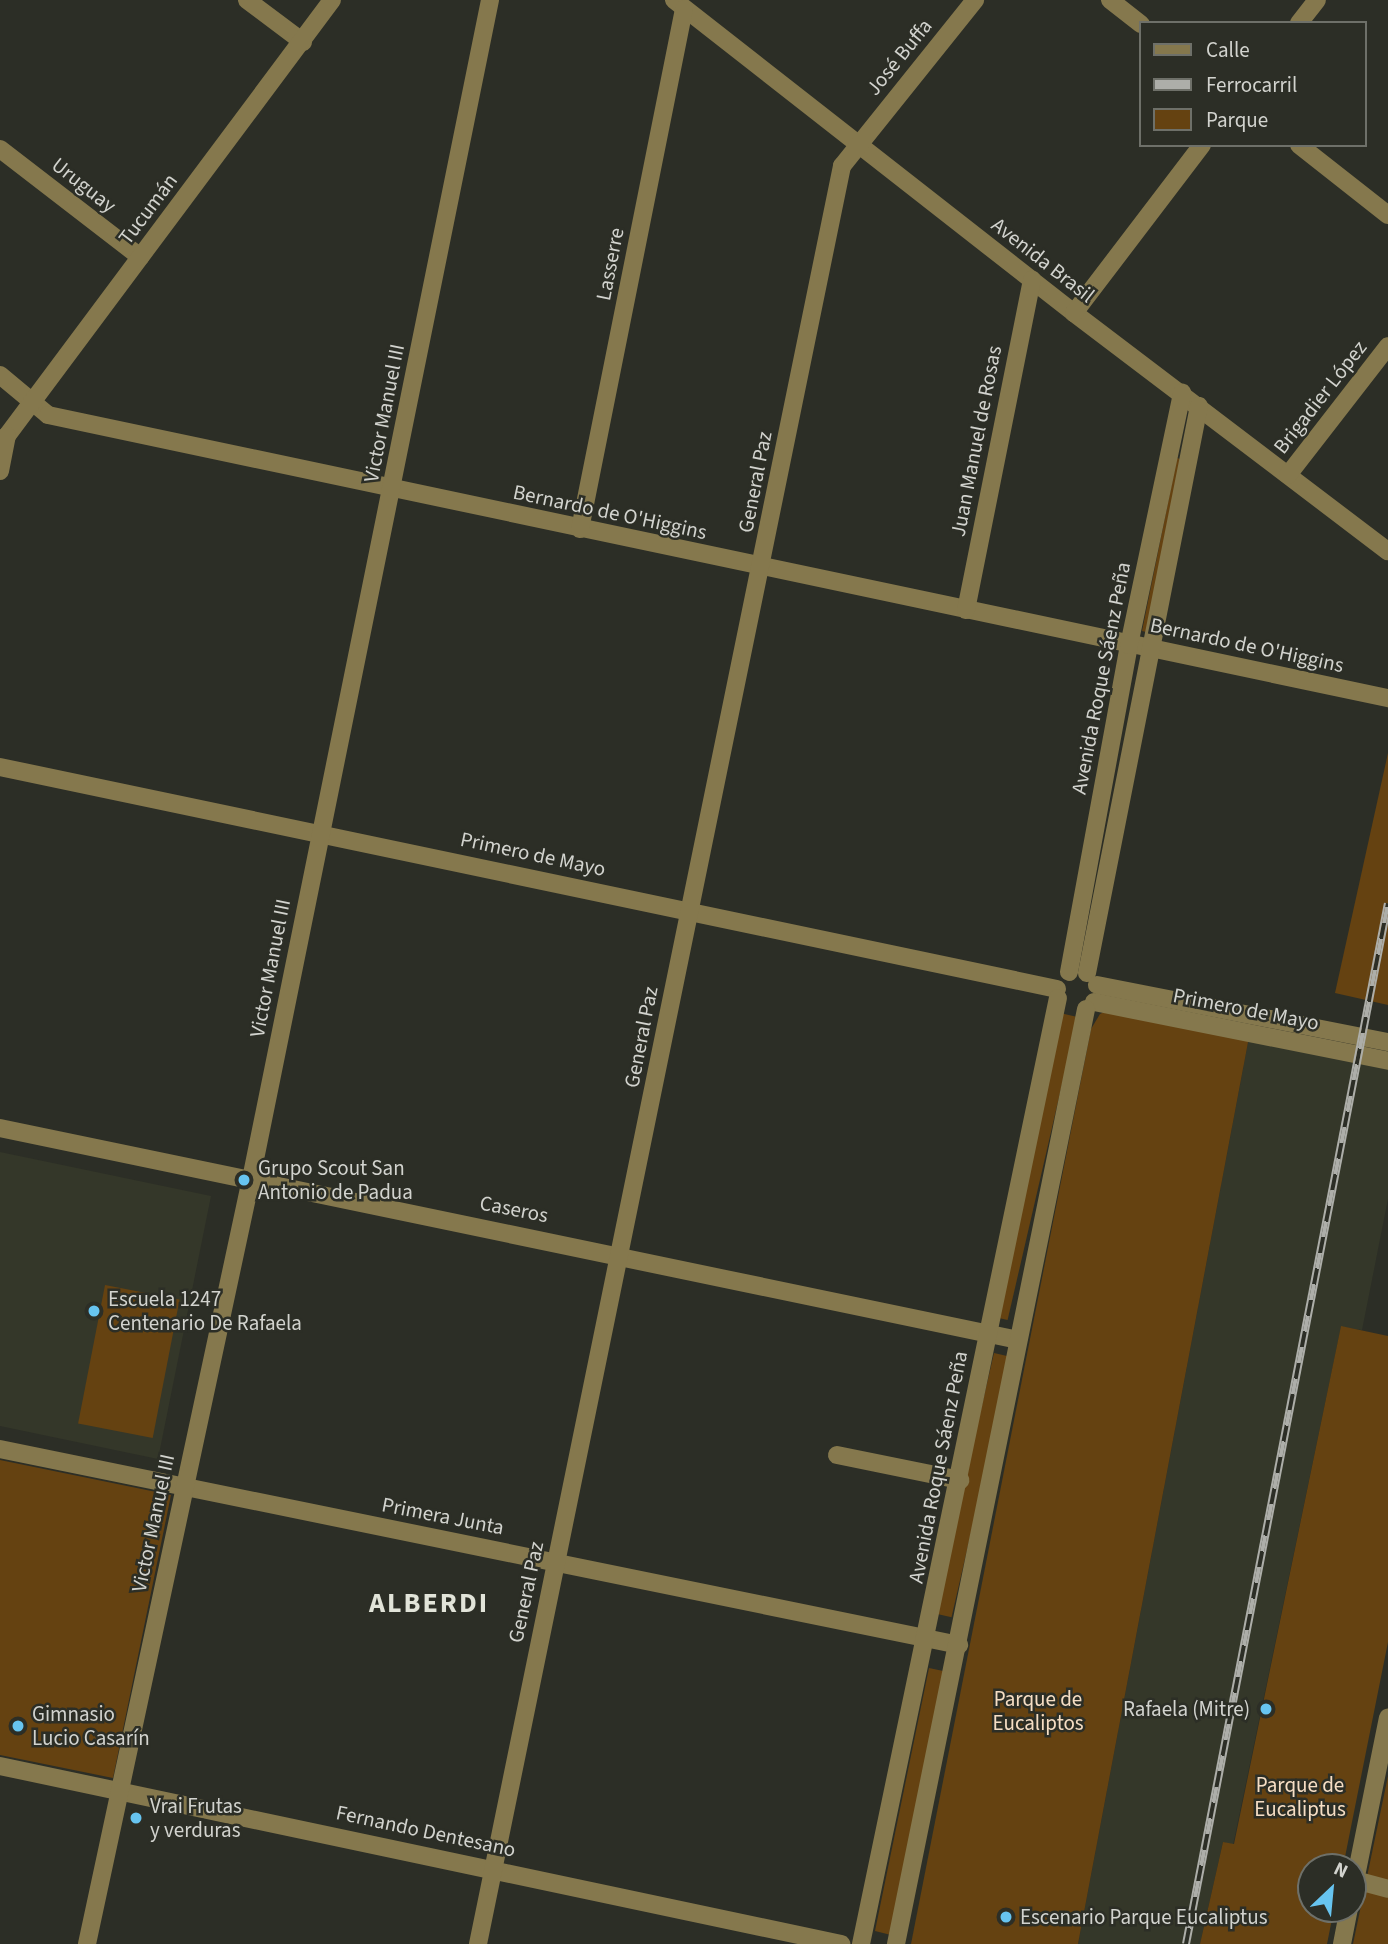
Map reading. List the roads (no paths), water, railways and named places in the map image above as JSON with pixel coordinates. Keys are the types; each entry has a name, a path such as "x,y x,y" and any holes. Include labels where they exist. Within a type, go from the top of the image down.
{"street":[{"path":"247,0 303,42"},
{"name":"Tucumán","path":"4,441 332,0"},
{"name":"Victor Manuel III","path":"87,1944 118,1789 251,1179 491,0"},
{"name":"José Buffa","path":"858,143 975,0"},
{"path":"1110,0 1140,23"},
{"path":"1301,21 1317,0"},
{"name":"Avenida Brasil","path":"679,4 1074,313 1388,551"},
{"name":"Lasserre","path":"580,529 679,4"},
{"name":"General Paz","path":"478,1944 842,166 858,143"},
{"path":"1074,313 1200,147"},
{"path":"1302,147 1388,215"},
{"name":"Uruguay","path":"0,149 140,257"},
{"name":"Juan Manuel de Rosas","path":"966,610 1032,280"},
{"name":"Brigadier López","path":"1289,475 1388,346"},
{"path":"0,375 31,405"},
{"name":"Avenida Roque Sáenz Peña","path":"1069,972 1129,645 1182,393"},
{"name":"Bernardo de O'Higgins","path":"31,405 48,415 761,568 1388,698"},
{"name":"Avenida Roque Sáenz Peña","path":"897,1944 1018,1340 1091,993 1094,938 1199,406"},
{"path":"0,471 4,441"},
{"path":"1109,750 1130,754"},
{"name":"Primero de Mayo","path":"0,767 690,909 1057,994 1072,1011 1091,993 1257,1026 1388,1061"},
{"path":"1097,818 1116,823"},
{"path":"1083,891 1102,895"},
{"path":"1076,934 1094,938"},
{"path":"1057,994 1069,972 1091,993"},
{"name":"Avenida Roque Sáenz Peña","path":"861,1944 928,1638 1057,994"},
{"name":"Primero de Mayo","path":"1257,1026 1388,1042"},
{"name":"Caseros","path":"0,1128 620,1254 1018,1340"},
{"name":"Primera Junta","path":"0,1449 959,1645"},
{"path":"837,1455 960,1480"},
{"path":"1361,1853 1388,1718"},
{"name":"Fernando Dentesano","path":"0,1766 841,1944"},
{"path":"1367,1887 1388,1889"},
{"path":"1342,1944 1346,1923"}],"railway":[{"path":"1186,1944 1388,903"}],"place":[{"name":"Grupo Scout San Antonio de Padua","path":"244,1180"},
{"name":"Escuela 1247 Centenario De Rafaela","path":"94,1311"},
{"name":"Rafaela (Mitre)","path":"1266,1709"},
{"name":"Gimnasio Lucio Casarín","path":"18,1726"},
{"name":"Vrai Frutas y verduras","path":"136,1818"},
{"name":"Escenario Parque Eucaliptus","path":"1006,1917"}],"district":[{"name":"ALBERDI","path":"429,1603"}],"park label":[{"name":"Parque de Eucaliptos","path":"1038,1711"},
{"name":"Parque de Eucaliptus","path":"1300,1797"}]}
